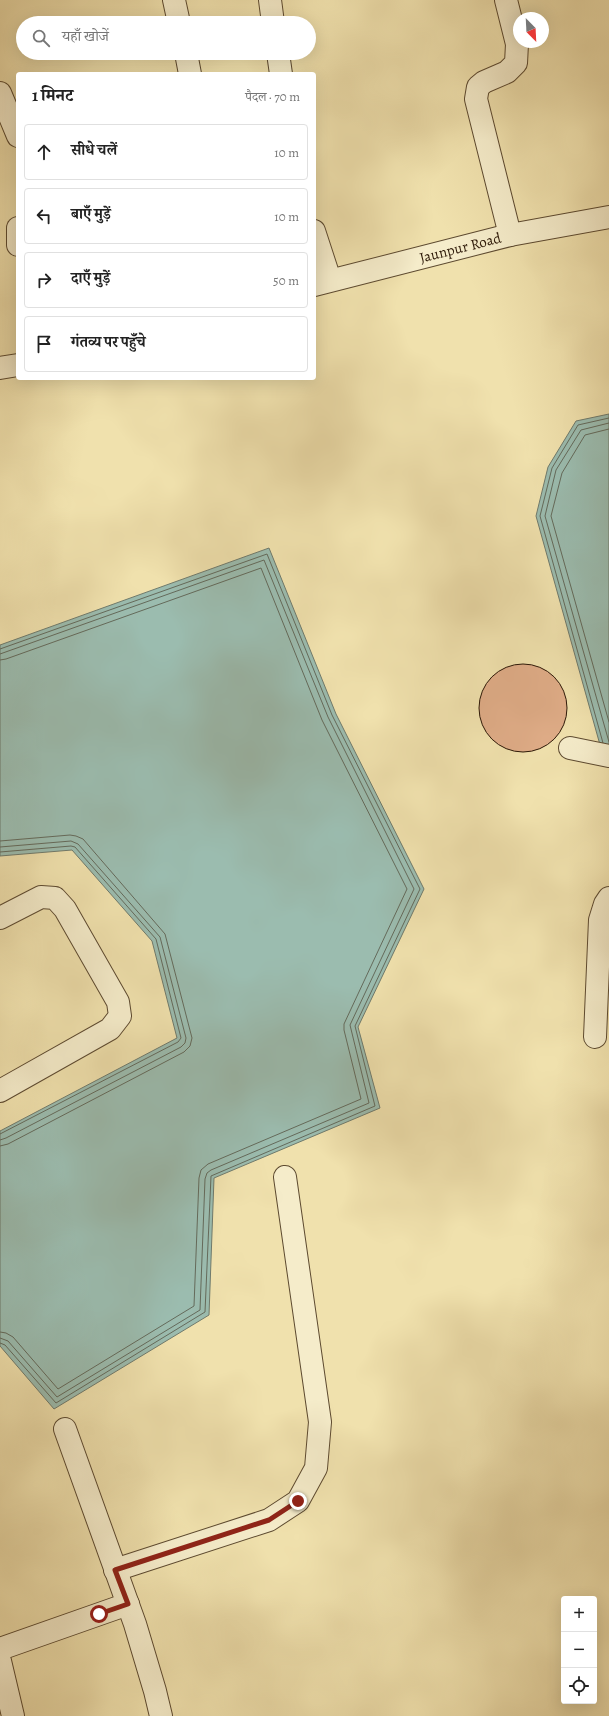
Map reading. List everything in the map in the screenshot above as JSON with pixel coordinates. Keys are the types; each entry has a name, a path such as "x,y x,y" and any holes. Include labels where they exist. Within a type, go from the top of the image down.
{"street":[{"path":"174,0 177,16"},
{"path":"270,0 272,16"},
{"path":"506,0 517,44 516,63 507,72 484,82 478,87 476,99 510,235"},
{"path":"187,60 190,72"},
{"path":"279,60 282,72"},
{"path":"0,93 16,131"},
{"name":"Jaunpur Road","path":"322,283 510,235 609,217"},
{"path":"316,244 322,283"},
{"path":"570,748 609,756"},
{"path":"0,918 42,897 55,898 65,909 118,1002 120,1016 110,1029 0,1091"},
{"path":"595,1037 600,920 604,904 609,898"},
{"path":"115,1570 269,1520 298,1501 316,1468 320,1422 285,1177"},
{"path":"65,1429 128,1604 155,1691 160,1716"},
{"path":"0,1648 128,1604"},
{"path":"0,1661 13,1716"}],"water":[{"path":"609,414 609,751 602,752 536,516 548,467 576,421"},
{"path":"269,548 336,714 424,889 358,1027 380,1108 214,1178 209,1315 54,1409 0,1346 0,1131 177,1038 152,941 72,850 0,856 0,645"}],"building":[{"path":"523,664 540,668 554,677 563,691 567,708 563,725 554,739 540,748 523,752 506,748 492,739 483,725 479,708 483,691 492,677 506,668"}],"route":[{"path":"99,1614 128,1604 115,1570 269,1520 298,1501"}]}
